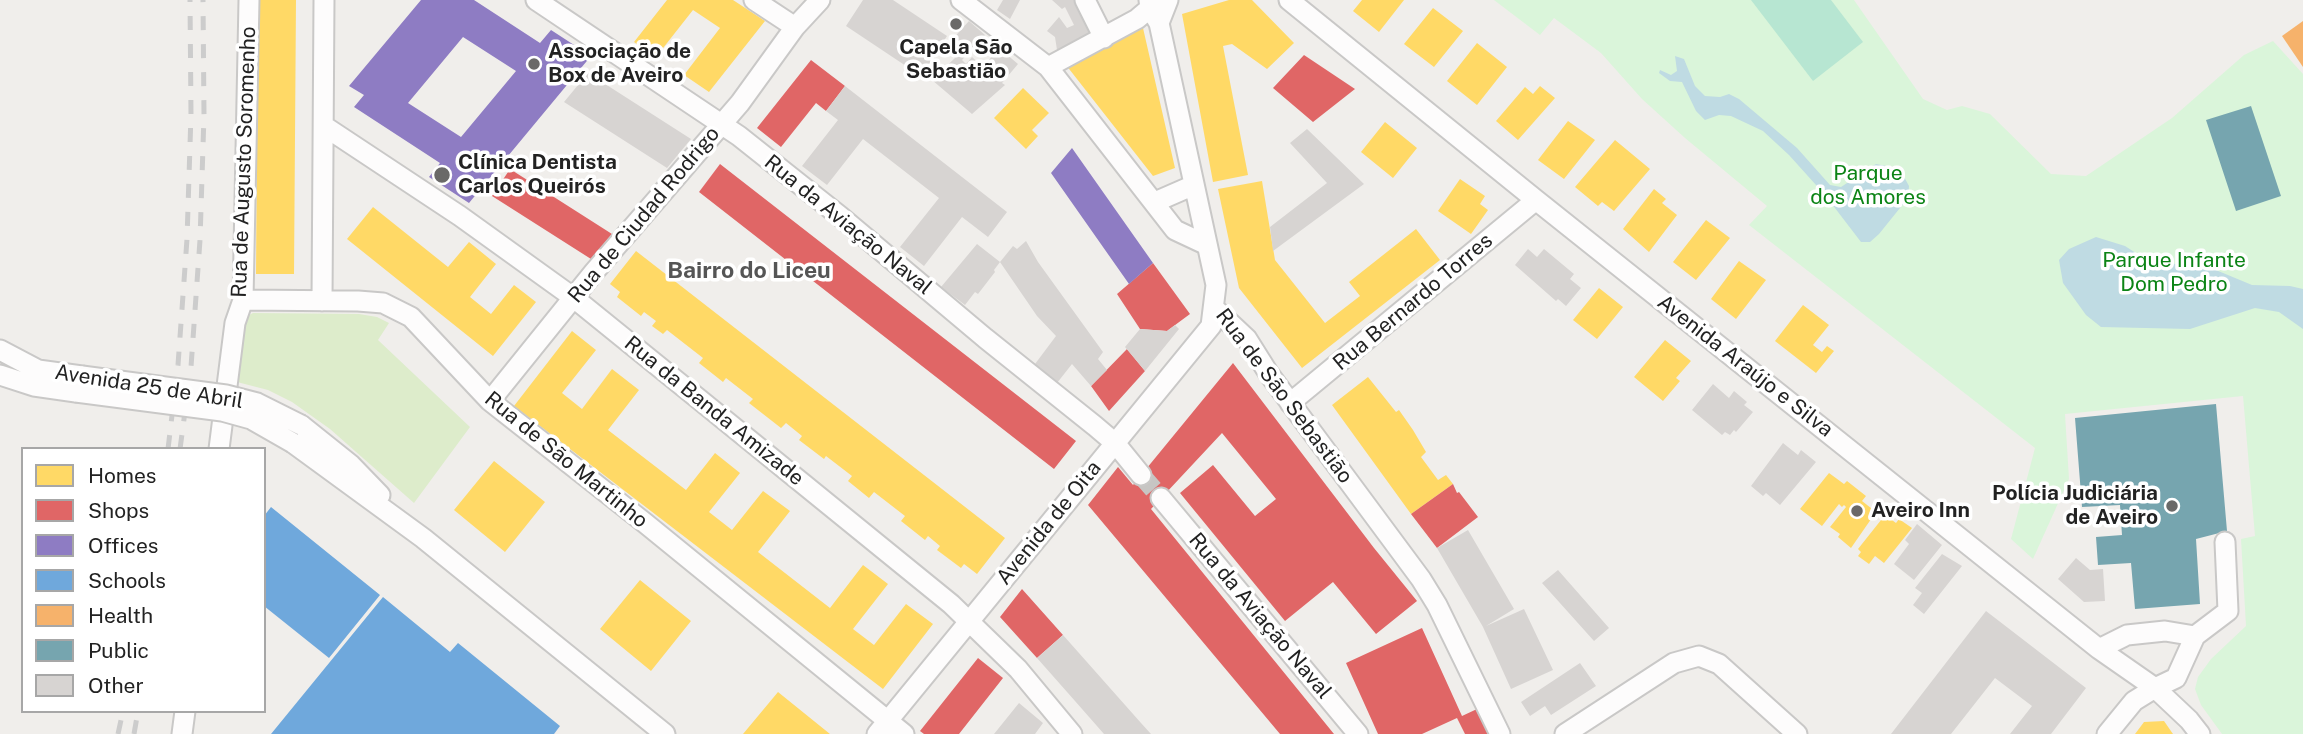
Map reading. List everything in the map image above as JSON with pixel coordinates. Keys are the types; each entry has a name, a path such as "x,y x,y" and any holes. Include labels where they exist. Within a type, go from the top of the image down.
{"street":[{"name":"Rua de Augusto Soromenho","path":"219,447 235,323 243,300 248,0"},
{"path":"322,301 324,0"},
{"name":"Rua da Aviação Naval","path":"536,0 721,124 841,217 1115,443 1141,475"},
{"path":"754,0 795,27"},
{"name":"Rua de Ciudad Rodrigo","path":"489,401 740,103 795,27 820,0"},
{"path":"961,0 1048,67 1175,230 1207,245"},
{"path":"1085,0 1104,38"},
{"name":"Avenida Araújo e Silva","path":"1289,0 2099,649 2155,688 2189,719 2200,734"},
{"path":"1048,67 1156,8"},
{"name":"Rua de São Sebastião","path":"1156,8 1216,285 1215,309 1247,339 1290,403 1421,579 1437,605 1500,734"},
{"name":"Rua da Banda Amizade","path":"324,127 460,216 574,298 969,621 1017,669 1072,734"},
{"path":"1155,202 1194,185"},
{"name":"Rua Bernardo Torres","path":"1290,403 1536,200"},
{"name":"Rua de São Martinho","path":"243,300 383,303 411,317 489,401 645,523 882,727 904,734"},
{"name":"Avenida de Oita","path":"882,727 1212,326 1215,309"},
{"name":"Avenida 25 de Abril","path":"0,350 38,370 79,384 222,411 297,434 665,734"},
{"name":"Avenida 25 de Abril","path":"0,375 34,386 79,384"},
{"path":"0,384 34,386"},
{"name":"Rua da Aviação Naval","path":"1161,498 1358,734"},
{"path":"2107,734 2134,701 2176,678 2195,636 2228,611 2225,542"},
{"path":"2099,649 2127,635 2165,631 2195,636"},
{"path":"1565,734 1674,663 1699,656 1719,664 1797,734"},
{"path":"182,734 185,713"}],"green space":[{"name":"Parque Infante Dom Pedro","path":"1494,0 1854,0 1923,99 1947,110 1962,106 1990,114 2051,174 2086,176 2172,118 2244,55 2273,41 2303,74 2303,734 2222,734 2201,705 2195,689 2198,677 2211,659 2246,626 2241,539 2255,536 2243,396 2065,414 2069,479 2033,559 2011,539 2035,448 1749,225 1767,206 1642,99 1601,53 1554,18 1540,35"},
{"path":"1751,0 1831,0 1863,42 1813,81"},
{"path":"253,313 359,314 377,317 389,323 378,340 470,427 414,503 330,429 292,402 268,390 237,382 243,323 247,316"}],"water":[{"path":"1675,56 1684,59 1695,86 1705,96 1720,97 1729,94 1739,99 1797,148 1830,185 1841,187 1876,164 1891,167 1903,175 1909,186 1908,198 1879,234 1870,242 1861,242 1825,195 1763,131 1731,116 1719,115 1705,120 1696,111 1682,82 1670,81 1659,73 1660,70 1671,75 1677,71"},
{"path":"2096,237 2125,246 2148,261 2211,268 2252,285 2303,289 2303,329 2279,312 2255,308 2190,329 2101,327 2086,315 2063,283 2059,260 2069,249"}],"building: Homes":[{"path":"258,0 296,0 294,274 256,274"},
{"path":"667,0 733,0 765,21 709,92 684,75 720,28 693,10 656,57 634,42"},
{"path":"1229,0 1252,0 1294,43 1267,69 1232,44 1223,46 1248,175 1213,182 1182,14"},
{"path":"1362,0 1404,0 1379,32 1353,11"},
{"path":"1433,8 1463,31 1434,67 1404,44"},
{"path":"1143,28 1175,168 1153,176 1066,65"},
{"path":"1477,43 1507,67 1477,105 1447,81"},
{"path":"1540,86 1555,98 1518,140 1496,121 1525,87 1533,94"},
{"path":"1023,88 1049,113 1032,130 1038,136 1026,149 994,118"},
{"path":"1568,121 1595,140 1564,179 1538,160"},
{"path":"1385,122 1417,148 1393,178 1361,152"},
{"path":"1615,140 1650,169 1614,211 1602,202 1598,206 1575,187"},
{"path":"1460,179 1485,196 1480,204 1488,210 1471,234 1438,211"},
{"path":"1262,181 1275,260 1325,323 1360,296 1349,282 1416,229 1440,260 1302,368 1239,288 1218,189"},
{"path":"1654,189 1666,199 1662,203 1677,215 1649,252 1623,229"},
{"path":"373,207 448,267 469,242 496,264 470,297 491,314 514,285 536,302 493,356 347,239"},
{"path":"1706,220 1730,238 1696,280 1673,262"},
{"path":"636,251 1005,538 977,574 964,564 961,568 937,550 940,546 928,536 925,540 901,521 905,516 874,492 869,498 848,481 852,476 799,440 802,436 786,423 781,428 749,403 753,399 726,378 723,382 699,363 703,358 667,330 663,334 652,326 656,321 644,312 641,316 617,297 620,292 610,284"},
{"path":"1739,261 1766,280 1736,319 1711,299"},
{"path":"1599,288 1623,307 1597,339 1573,320"},
{"path":"1803,305 1829,325 1813,345 1822,352 1827,346 1834,351 1816,373 1775,341"},
{"path":"572,331 596,350 562,393 582,409 612,369 639,390 608,430 686,490 715,453 740,473 709,512 732,530 763,491 790,511 758,552 830,608 863,565 888,584 853,629 874,645 906,604 933,624 883,689 514,406"},
{"path":"1665,340 1691,361 1676,378 1680,381 1663,401 1634,377"},
{"path":"1368,377 1396,412 1399,410 1413,430 1426,452 1421,457 1438,480 1446,475 1453,484 1411,514 1332,405"},
{"path":"494,461 545,502 505,552 454,510"},
{"path":"1829,473 1844,484 1847,481 1866,496 1862,501 1876,512 1851,548 1838,537 1840,534 1830,527 1846,507 1844,505 1842,507 1839,504 1822,526 1800,509"},
{"path":"1885,515 1896,523 1899,519 1912,528 1884,563 1875,556 1869,564 1858,556 1861,552 1858,549"},
{"path":"640,580 691,621 651,671 600,629"},
{"path":"778,692 830,734 743,734"},
{"path":"2164,721 2173,734 2135,734 2144,722"}],"building: Shops":[{"path":"1304,55 1355,89 1313,122 1273,88"},
{"path":"811,60 845,86 826,111 816,103 781,147 757,128"},
{"path":"720,164 1076,441 1054,469 699,192"},
{"path":"510,169 612,234 591,259 492,196"},
{"path":"1153,263 1190,314 1167,331 1140,329 1117,294"},
{"path":"1127,349 1145,371 1109,411 1091,386"},
{"path":"1233,363 1417,601 1376,634 1333,582 1285,621 1180,493 1213,465 1255,516 1276,499 1222,433 1151,509 1334,734 1280,734 1088,505 1118,467 1133,485"},
{"path":"1453,484 1457,493 1459,492 1478,517 1437,548 1411,514"},
{"path":"1022,589 1063,635 1037,658 1000,617"},
{"path":"1422,628 1462,716 1477,709 1489,734 1465,734 1457,718 1422,734 1378,734 1346,663"},
{"path":"978,658 1003,678 959,734 924,734 920,731"}],"building: Offices":[{"path":"421,0 474,0 540,43 551,30 591,56 469,203 429,177 440,163 354,107 364,95 349,86","holes":["463,37 516,71 461,137 408,103"]},
{"path":"1072,148 1153,263 1129,284 1051,173"}],"building: Schools":[{"path":"271,507 380,595 329,658 266,608 266,513"},
{"path":"383,597 450,652 458,643 560,726 554,734 271,734"}],"building: Health":[{"path":"2303,21 2303,67 2282,36"}],"building: Public":[{"path":"2251,106 2281,196 2236,211 2206,120"},
{"name":"Polícia Judiciária de Aveiro","path":"2216,404 2227,531 2196,539 2200,604 2135,609 2131,563 2098,565 2096,537 2122,535 2120,505 2082,507 2075,418"}],"building: Other":[{"path":"863,0 893,0 947,36 921,76 846,26"},
{"path":"1003,0 1020,0 1010,19 997,10"},
{"path":"1052,0 1075,0 1091,33 1057,50 1055,37 1047,31 1059,17 1067,28 1074,25 1065,7 1062,9"},
{"path":"969,21 985,35 962,60 966,64 972,57 983,67 999,48 1018,64 1002,83 1005,85 972,114 932,80 955,58 949,53 953,49 948,44"},
{"path":"588,73 691,139 667,168 564,102"},
{"path":"845,86 1007,212 988,237 962,217 924,266 900,247 939,198 863,139 827,185 802,166 838,120 826,111"},
{"path":"1307,129 1364,184 1273,251 1270,227 1327,183 1290,143"},
{"path":"1026,241 1038,262 1103,352 1098,359 1107,370 1091,386 1072,364 1057,383 1035,364 1056,336 1037,316 1000,262 1013,246 1017,249"},
{"path":"977,244 1000,262 978,294 975,292 965,305 941,287"},
{"path":"1528,249 1537,257 1544,249 1574,274 1570,279 1581,288 1566,306 1558,299 1556,301 1515,265"},
{"path":"1175,325 1179,329 1145,371 1125,347 1140,329 1167,331"},
{"path":"1713,384 1729,398 1734,391 1747,402 1744,405 1753,412 1736,432 1734,430 1730,435 1725,432 1722,435 1692,410"},
{"path":"1783,443 1798,455 1801,450 1816,462 1780,505 1766,493 1763,496 1751,486"},
{"path":"1917,524 1942,545 1914,580 1894,564 1909,544 1905,540"},
{"path":"1468,530 1514,609 1486,626 1524,609 1553,670 1511,689 1483,627 1437,548"},
{"path":"1942,554 1962,566 1924,614 1913,605 1922,593 1915,588"},
{"path":"2076,558 2090,570 2103,569 2105,601 2084,602 2058,579"},
{"path":"1558,570 1609,628 1594,641 1542,583"},
{"path":"1986,611 2086,688 2051,734 2010,734 2032,706 1995,678 1951,734 1891,734"},
{"path":"1063,635 1151,734 1104,734 1037,658"},
{"path":"1580,663 1596,686 1551,715 1545,706 1530,716 1521,702"},
{"path":"1019,703 1043,723 1035,734 994,734"}],"tunnel":[{"path":"1141,475 1161,498"}],"railway":[{"path":"168,447 178,365 187,239 191,114 190,0"},
{"path":"180,447 191,367 200,240 204,115 203,0"},
{"path":"118,734 123,713"},
{"path":"134,734 138,713"}],"place":[{"name":"Capela São Sebastião","path":"956,24"},
{"name":"Associação de Box de Aveiro","path":"534,64"},
{"name":"Clínica Dentista Carlos Queirós","path":"442,175"},
{"name":"Polícia Judiciária de Aveiro","path":"2172,506"},
{"name":"Aveiro Inn","path":"1857,511"}],"district":[{"name":"Bairro do Liceu","path":"749,271"}],"park label":[{"name":"Parque dos Amores","path":"1868,186"}]}
